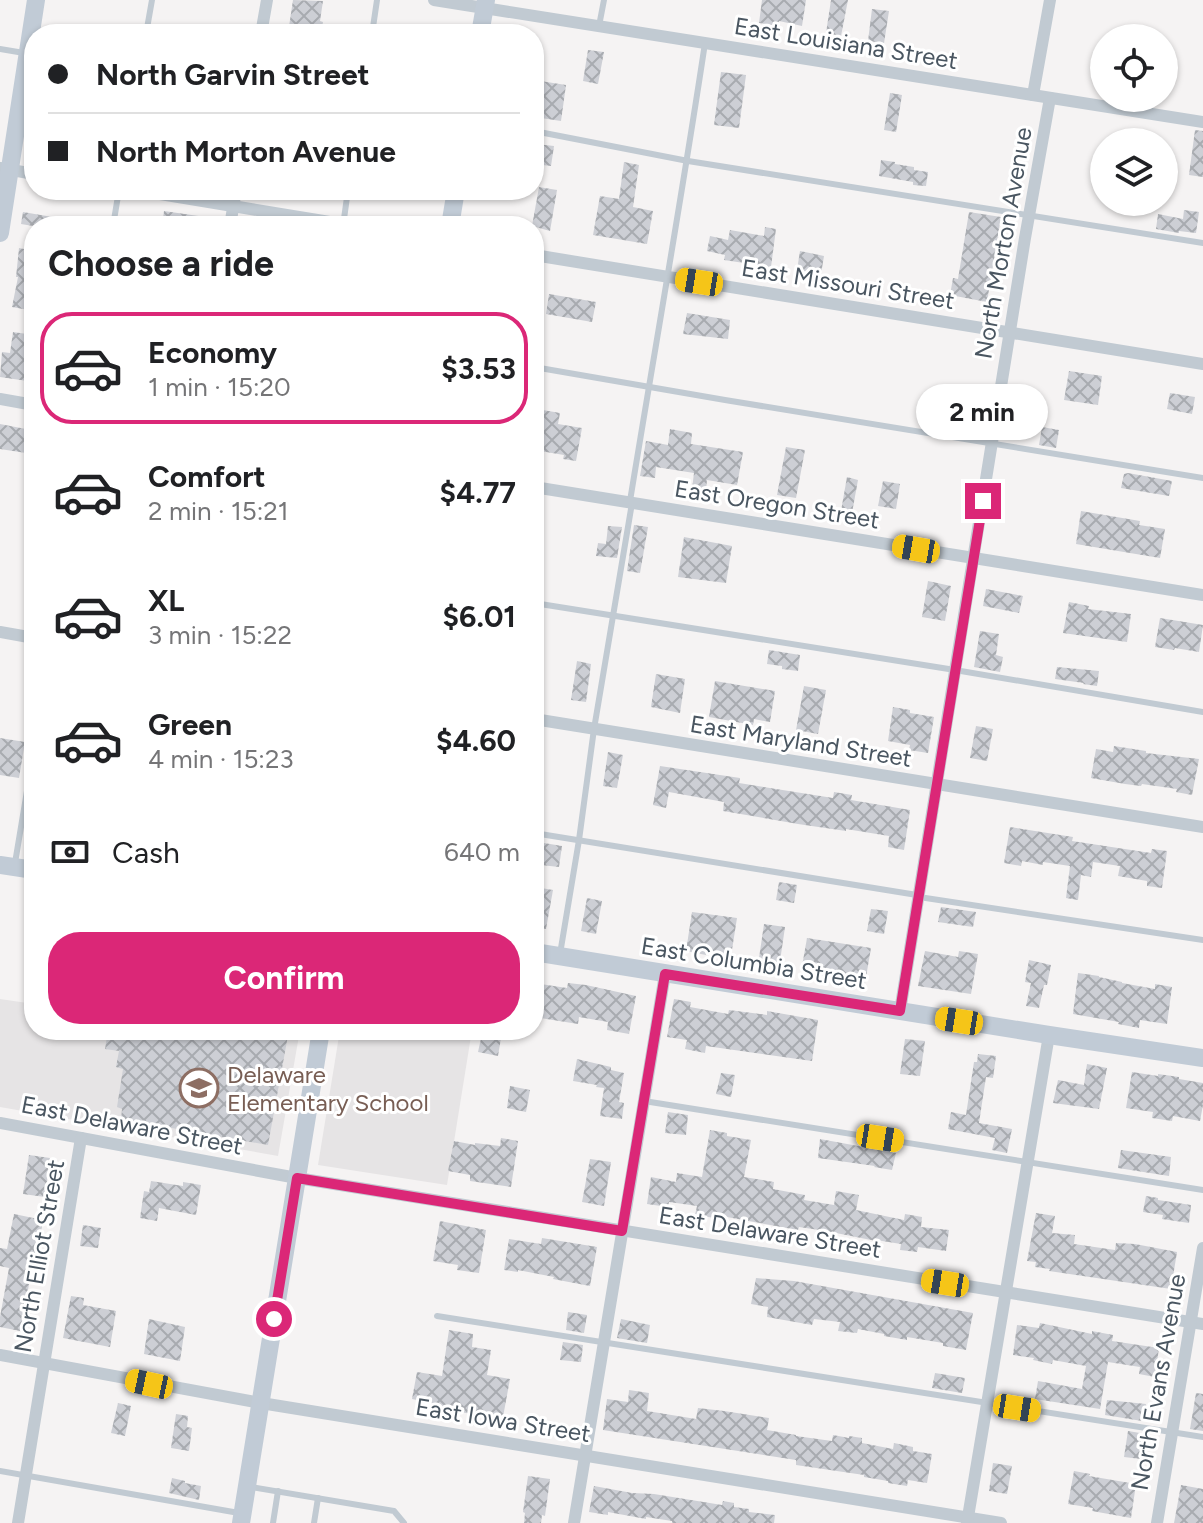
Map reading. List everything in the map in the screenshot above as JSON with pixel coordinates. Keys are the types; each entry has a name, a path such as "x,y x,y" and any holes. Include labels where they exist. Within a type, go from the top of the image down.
{"main road":[{"path":"32,24 36,0"},
{"path":"482,24 485,4"},
{"path":"0,233 5,169 24,74"},
{"name":"East Columbia Street","path":"544,954 1203,1058"},
{"path":"242,1518 319,1040"}],"street":[{"path":"263,24 267,0"},
{"name":"East Louisiana Street","path":"434,0 485,4 599,26 1203,122"},
{"name":"North Morton Avenue","path":"1033,95 1050,0"},
{"name":"North Morton Avenue","path":"900,1011 1050,98"},
{"path":"197,200 293,216"},
{"path":"232,216 234,200"},
{"name":"East Missouri Street","path":"544,257 1203,364"},
{"path":"0,399 24,403"},
{"name":"East Oregon Street","path":"544,489 1203,595"},
{"path":"0,632 24,636"},
{"name":"East Maryland Street","path":"544,721 1203,827"},
{"path":"574,1523 665,974"},
{"path":"968,1520 1049,1035"},
{"name":"East Delaware Street","path":"0,1123 297,1178 1197,1323"},
{"name":"North Elliot Street","path":"18,1523 81,1138"},
{"name":"North Evans Avenue","path":"1157,1523 1172,1432 1197,1323 1203,1248"},
{"name":"East Iowa Street","path":"0,1355 261,1403 1001,1523"}],"lane":[{"path":"148,24 152,0"},
{"path":"373,24 377,0"},
{"path":"599,26 604,0"},
{"path":"560,956 705,43"},
{"path":"0,49 24,53"},
{"path":"544,133 688,161 1203,243"},
{"path":"544,369 1203,478"},
{"path":"544,605 1203,712"},
{"path":"7,866 24,792"},
{"path":"544,835 1203,940"},
{"path":"644,1101 1203,1190"},
{"path":"437,1316 1203,1437"},
{"path":"0,1471 242,1518"},
{"path":"247,1486 394,1511 404,1523"},
{"path":"273,1523 278,1491"},
{"path":"314,1523 318,1498"}],"shaded area":[{"path":"0,999 24,1003 24,1040 298,1040 278,1156 0,1107"},
{"path":"338,1040 470,1040 447,1185 318,1165"}],"building":[{"path":"293,0 323,1 320,21 323,24 289,24"},
{"path":"762,0 806,0 802,26 779,21 778,26 759,23"},
{"path":"831,0 848,0 841,36 826,33"},
{"path":"872,9 889,11 884,43 868,41"},
{"path":"588,50 604,52 598,84 583,81"},
{"path":"721,72 746,75 739,128 714,125"},
{"path":"544,82 566,85 561,121 544,118"},
{"path":"890,93 902,95 896,132 884,130"},
{"path":"1195,130 1203,131 1203,177 1189,175"},
{"path":"544,145 554,146 551,166 544,165"},
{"path":"881,160 928,172 926,186 879,176"},
{"path":"624,162 639,165 633,207 653,211 647,244 593,235 600,196 619,199"},
{"path":"544,188 557,190 550,231 544,229 544,216 534,216 537,200 544,200"},
{"path":"1184,210 1199,212 1196,233 1156,229 1158,216 1183,219"},
{"path":"164,211 198,216 163,216"},
{"path":"23,212 46,216 24,216 24,224 21,224"},
{"path":"969,212 1001,217 987,302 950,295 953,278 958,279"},
{"path":"765,227 776,229 771,267 724,260 725,255 707,251 710,236 728,240 730,230 764,236"},
{"path":"19,248 24,249 24,309 12,307"},
{"path":"800,251 824,256 821,274 797,270"},
{"path":"549,294 596,302 592,322 546,314"},
{"path":"687,313 730,320 728,339 683,334"},
{"path":"13,332 24,334 24,381 0,377 2,352 10,353"},
{"path":"1069,371 1102,376 1098,405 1064,400"},
{"path":"1170,393 1195,397 1192,414 1167,409"},
{"path":"544,410 560,413 558,424 582,428 576,461 563,459 564,455 544,452"},
{"path":"0,424 24,429 24,453 0,449"},
{"path":"1042,427 1059,430 1056,448 1039,445"},
{"path":"670,429 692,433 691,444 743,452 737,485 707,480 706,491 692,489 694,473 656,467 655,478 640,476 646,441 668,445"},
{"path":"786,447 805,450 796,498 777,495"},
{"path":"1124,474 1172,481 1169,496 1121,488"},
{"path":"847,477 858,480 852,513 841,511"},
{"path":"883,481 900,484 896,509 878,506"},
{"path":"1081,511 1140,521 1139,525 1165,529 1160,558 1076,544"},
{"path":"634,525 648,527 640,573 627,571"},
{"path":"608,526 622,527 617,558 596,556 598,543 606,544"},
{"path":"684,537 732,546 726,583 678,577"},
{"path":"928,581 951,586 945,621 922,617"},
{"path":"986,589 1023,596 1019,613 983,606"},
{"path":"1069,602 1089,606 1088,609 1131,614 1127,642 1063,633"},
{"path":"1160,618 1203,625 1199,652 1155,647"},
{"path":"980,631 999,634 996,655 1003,657 1000,672 974,667"},
{"path":"769,650 800,655 798,671 767,664"},
{"path":"577,661 591,664 586,702 571,700"},
{"path":"1057,667 1099,671 1097,686 1055,679"},
{"path":"656,674 685,679 680,713 651,707"},
{"path":"715,681 775,691 770,722 754,719 753,725 709,717"},
{"path":"804,686 826,690 818,734 796,730"},
{"path":"893,707 934,717 928,753 909,750 910,745 888,741"},
{"path":"976,726 993,729 987,761 970,758"},
{"path":"0,738 24,742 19,778 0,775"},
{"path":"1114,746 1199,759 1192,795 1176,792 1177,789 1091,778 1096,749 1113,752"},
{"path":"608,752 623,755 617,788 603,786"},
{"path":"660,766 740,778 739,783 833,798 834,792 852,795 851,800 910,810 904,850 888,847 889,836 723,811 724,802 669,792 666,808 653,805"},
{"path":"1010,827 1073,837 1072,841 1151,853 1152,849 1167,851 1162,888 1147,886 1147,881 1118,876 1120,866 1093,862 1091,877 1081,875 1078,900 1066,898 1070,866 1022,861 1021,866 1004,863"},
{"path":"544,843 562,846 559,867 544,865"},
{"path":"779,882 797,885 794,903 776,900"},
{"path":"544,888 553,890 544,929"},
{"path":"587,898 602,901 596,934 581,931"},
{"path":"941,907 976,912 973,927 938,922"},
{"path":"871,909 888,911 884,934 867,931"},
{"path":"692,912 737,918 731,956 686,951"},
{"path":"764,924 785,927 779,968 758,965"},
{"path":"807,938 871,948 865,983 801,972"},
{"path":"925,951 958,957 959,951 978,954 971,994 918,986"},
{"path":"1029,960 1051,965 1039,1008 1026,1006 1031,983 1025,982"},
{"path":"1078,973 1155,989 1155,984 1172,987 1167,1024 1140,1020 1139,1028 1073,1014"},
{"path":"568,983 586,985 636,996 629,1034 607,1030 608,1022 579,1017 578,1024 544,1019 544,985 567,988"},
{"path":"674,999 691,1002 690,1007 728,1014 729,1010 767,1015 767,1011 818,1020 812,1061 706,1046 705,1053 685,1049 687,1040 667,1037"},
{"path":"905,1039 925,1041 920,1076 900,1074"},
{"name":"Delaware Elementary School","path":"106,1040 287,1040 268,1145 121,1119 122,1109 117,1107 123,1069 116,1067 119,1051 105,1049"},
{"path":"481,1040 501,1040 498,1056 478,1052"},
{"path":"978,1054 996,1056 993,1078 986,1077 979,1123 1012,1129 1007,1153 992,1150 995,1138 948,1129 951,1112 966,1115"},
{"path":"577,1059 624,1073 619,1102 624,1103 622,1119 600,1116 604,1088 573,1081"},
{"path":"1087,1064 1107,1068 1099,1109 1053,1103 1058,1080 1084,1085"},
{"path":"1132,1072 1203,1083 1200,1121 1173,1116 1172,1121 1152,1118 1153,1112 1126,1108"},
{"path":"721,1073 735,1075 731,1097 716,1094"},
{"path":"510,1086 530,1090 526,1112 507,1108"},
{"path":"668,1112 688,1115 686,1135 665,1133"},
{"path":"710,1130 751,1140 744,1177 774,1182 773,1189 805,1195 804,1200 834,1205 836,1191 859,1195 856,1210 904,1220 905,1214 922,1217 921,1227 949,1230 946,1251 918,1247 917,1252 900,1250 901,1244 826,1231 799,1227 798,1230 716,1215 715,1218 695,1215 697,1206 669,1202 668,1207 647,1204 651,1177 676,1182 677,1173 702,1177"},
{"path":"501,1138 518,1141 511,1187 470,1181 470,1175 448,1171 454,1141 500,1146"},
{"path":"820,1139 896,1153 892,1170 818,1158"},
{"path":"1121,1150 1171,1157 1169,1176 1118,1168"},
{"path":"29,1155 50,1158 45,1197 23,1194"},
{"path":"590,1159 611,1162 604,1206 582,1202"},
{"path":"151,1181 183,1186 183,1182 201,1185 196,1215 159,1208 157,1221 140,1218 144,1191 149,1192"},
{"path":"1146,1196 1191,1205 1189,1223 1143,1212"},
{"path":"1036,1213 1055,1216 1052,1233 1075,1235 1074,1244 1115,1250 1116,1243 1135,1244 1177,1252 1171,1289 1035,1267 1036,1262 1027,1261"},
{"path":"14,1214 43,1220 20,1331 0,1327 9,1268 0,1266 0,1248 7,1249"},
{"path":"440,1221 486,1230 479,1273 457,1270 458,1265 433,1261"},
{"path":"83,1225 101,1228 98,1248 80,1246"},
{"path":"542,1238 597,1247 590,1286 518,1270 504,1270 509,1239 541,1244"},
{"path":"756,1278 794,1281 973,1313 966,1350 943,1346 943,1343 907,1337 907,1340 858,1329 857,1333 838,1331 840,1322 814,1319 812,1325 767,1317 768,1307 751,1304"},
{"path":"71,1296 84,1298 83,1305 116,1311 110,1347 63,1338"},
{"path":"568,1312 587,1315 584,1333 566,1330"},
{"path":"149,1319 185,1327 180,1361 144,1354"},
{"path":"621,1319 650,1325 647,1343 617,1338"},
{"path":"1040,1323 1092,1334 1092,1331 1113,1335 1112,1341 1159,1348 1155,1377 1139,1374 1140,1367 1108,1362 1100,1409 1035,1399 1038,1381 1082,1389 1086,1366 1053,1360 1052,1364 1013,1355 1017,1325 1039,1328"},
{"path":"449,1330 473,1334 472,1347 491,1350 487,1375 510,1379 503,1417 481,1413 481,1416 412,1399 417,1372 442,1376"},
{"path":"563,1342 583,1345 581,1362 560,1360"},
{"path":"935,1373 965,1378 962,1393 932,1388"},
{"path":"629,1390 649,1393 647,1411 696,1419 698,1408 724,1411 769,1418 767,1430 796,1436 832,1441 833,1435 849,1436 862,1438 862,1443 893,1449 894,1443 913,1447 913,1451 932,1454 927,1483 908,1480 907,1486 888,1483 864,1475 796,1465 796,1460 603,1430 607,1399 628,1402"},
{"path":"1196,1393 1203,1394 1203,1431 1190,1429"},
{"path":"1107,1400 1146,1404 1142,1421 1105,1415"},
{"path":"118,1403 131,1406 125,1436 111,1433"},
{"path":"176,1414 188,1416 187,1427 192,1428 189,1451 171,1448"},
{"path":"1128,1431 1145,1436 1141,1459 1124,1457"},
{"path":"993,1463 1012,1466 1007,1494 989,1491"},
{"path":"1074,1471 1136,1484 1131,1518 1068,1504"},
{"path":"528,1476 550,1479 545,1516 542,1515 541,1523 524,1523"},
{"path":"172,1478 201,1486 199,1500 169,1493"},
{"path":"1181,1485 1203,1489 1203,1523 1174,1523"},
{"path":"594,1486 722,1505 723,1501 734,1503 734,1507 749,1509 749,1512 775,1515 774,1523 672,1523 646,1517 589,1512"}],"place":[{"name":"Delaware Elementary School","path":"199,1088"}],"route":[{"path":"274,1319 297,1178 622,1231 665,974 900,1011 983,501"}]}
